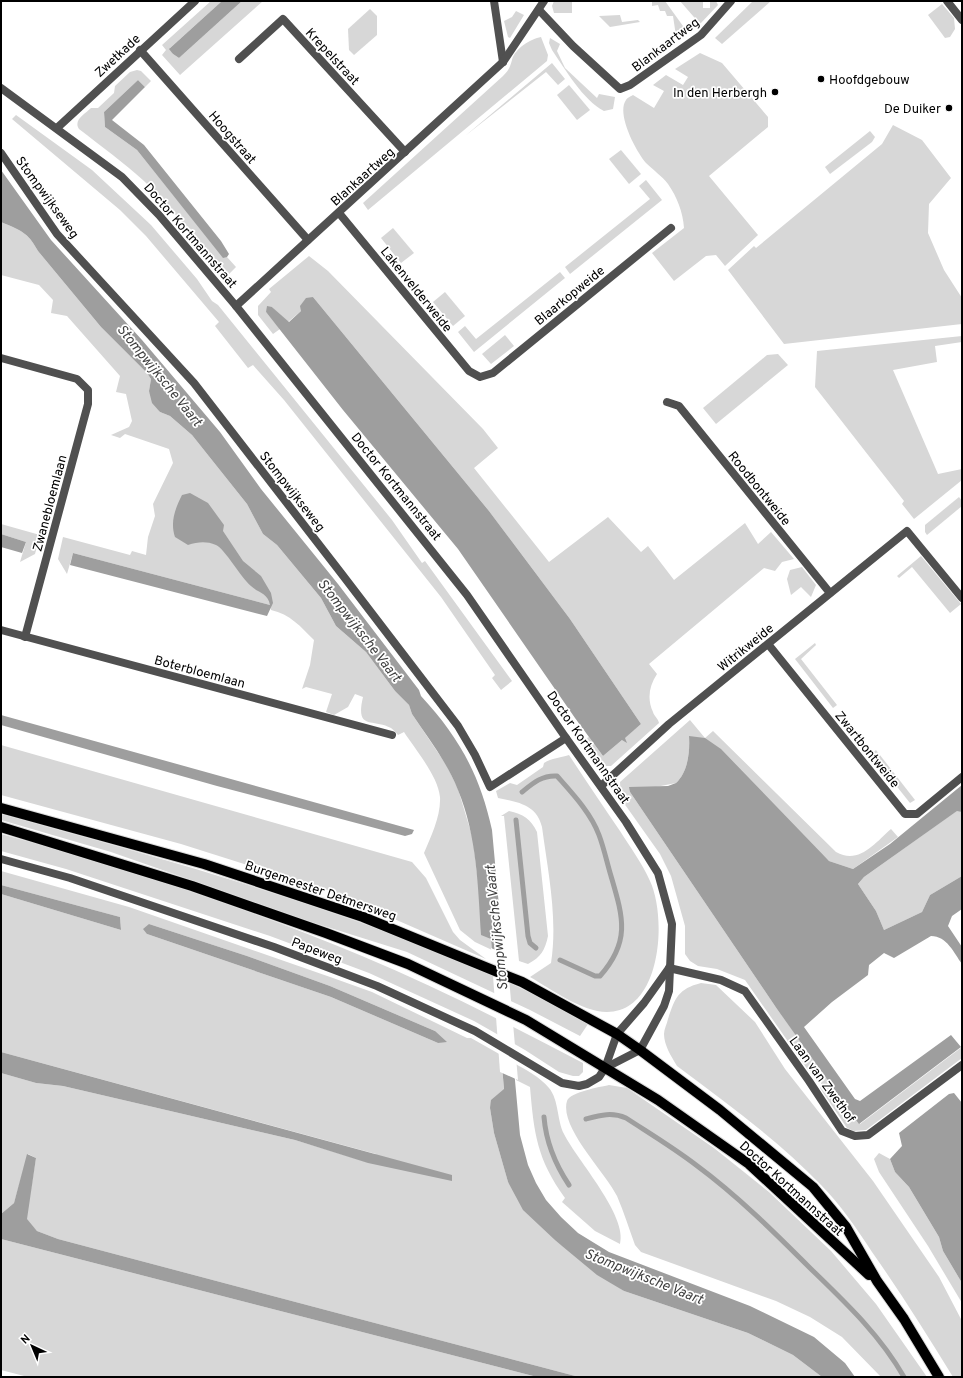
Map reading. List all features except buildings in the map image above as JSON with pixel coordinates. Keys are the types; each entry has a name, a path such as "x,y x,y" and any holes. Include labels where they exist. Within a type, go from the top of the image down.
{"main road":[{"name":"Burgemeester Detmersweg","path":"1,808 204,864 363,917 492,968 522,982 617,1034"},
{"path":"1,827 192,886 326,933 408,964 526,1020 605,1068"},
{"name":"Doctor Kortmannstraat","path":"617,1034 720,1110 813,1187 846,1227 877,1281 904,1319 939,1377"},
{"name":"Doctor Kortmannstraat","path":"605,1068 704,1131 749,1164 877,1281"}],"street":[{"name":"Zwetkade","path":"57,128 195,1"},
{"path":"494,1 503,62"},
{"name":"Blankaartweg","path":"236,306 503,62 544,1"},
{"name":"Blankaartweg","path":"538,10 578,51 620,89 630,85 701,35 731,1"},
{"path":"947,1 962,20"},
{"name":"Krepelstraat","path":"239,59 283,19 405,152"},
{"name":"Hoogstraat","path":"140,50 308,240"},
{"name":"Doctor Kortmannstraat","path":"1,88 122,177 159,215 236,306 467,595 626,822 658,873 672,924 669,991 664,1006 640,1050"},
{"name":"Stompwijkseweg","path":"1,154 57,234 194,383 341,573 458,726 475,755 490,788 566,738"},
{"name":"Lakenvelderweide","path":"339,213 469,371 480,377"},
{"name":"Blaarkopweide","path":"480,377 493,373 671,228"},
{"name":"Zwanebloemlaan","path":"1,358 76,379 88,390 88,404 24,637"},
{"name":"Roodbontweide","path":"668,402 679,406 830,593"},
{"name":"Witrikweide","path":"601,786 669,724 907,531 962,598"},
{"name":"Boterbloemlaan","path":"1,630 392,735"},
{"name":"Zwartbontweide","path":"768,644 905,814 916,814 962,777"},
{"name":"Papeweg","path":"1,859 70,878 274,947 377,986 498,1043 562,1083 579,1086 593,1081 605,1068"},
{"path":"605,1068 617,1034 644,1003 669,968"},
{"name":"Laan van Zwethof","path":"669,968 721,980 745,991 809,1081 842,1131 855,1136 868,1135 962,1065"},
{"path":"605,1068 640,1050"}],"shaded area":[{"path":"211,1 222,1 170,48 173,54 179,58 242,1 263,1 180,75 162,55 166,50 162,45"},
{"path":"554,1 572,1 572,13 554,13 552,6"},
{"path":"652,1 665,1 688,33 684,36 676,36 673,16 667,16 665,11 660,11 658,5 652,6"},
{"path":"680,1 703,1 703,8 710,8 710,1 716,1 718,5 700,24"},
{"path":"753,1 771,1 722,44 715,38"},
{"path":"942,4 954,18 955,29 950,37 945,38 928,15"},
{"path":"370,9 377,16 377,35 354,55 349,50 348,29"},
{"path":"516,11 524,15 510,38 508,37 504,21 512,17"},
{"path":"620,15 622,22 638,20 640,22 610,27 599,16"},
{"path":"541,37 548,55 547,61 368,210 363,203 503,76 507,72 516,52 520,48 528,42"},
{"path":"550,38 560,44 557,51 565,68 597,98 599,94 615,97 613,109 604,111 589,100 569,75 552,50 549,43"},
{"path":"700,53 722,63 768,117 768,127 709,176 758,235 725,266 716,255 706,256 674,281 652,253 684,228 681,210 677,199 668,184 646,163 637,150 625,123 624,106 627,99 633,95 654,108 664,91 653,85 666,75 683,85 688,77 675,69"},
{"path":"552,63 565,79 558,85 546,72 465,136"},
{"path":"137,70 141,71 151,81 145,87 138,80 104,112 105,127 137,150 223,257 227,257 236,267 226,277 155,192 128,167 79,129 78,123 83,115 91,108 98,108 114,93 115,86 130,72"},
{"path":"569,85 590,110 577,120 557,95"},
{"path":"16,115 92,170 151,225 197,279 212,301 218,305 392,520 422,563 425,561 512,681 501,690 492,678 495,675 441,597 284,400 253,365 248,368 215,326 219,322 146,236 120,210 12,119"},
{"path":"893,125 922,140 951,178 929,204 928,233 944,270 962,298 962,324 784,344 728,270 754,246 756,248 882,144"},
{"path":"870,131 875,137 872,142 830,174 825,167"},
{"path":"621,150 641,174 629,184 609,159"},
{"path":"646,180 662,200 570,274 565,267 650,199 639,186"},
{"path":"1,222 23,232 31,240 38,251 101,327 147,373 151,379 149,391 160,412 170,416 192,435 247,504 263,534 277,545 321,598 336,626 366,652 395,691 409,705 412,714 447,766 458,789 473,839 477,874 492,950 475,942 460,930 424,853 435,826 440,804 438,789 431,772 404,732 398,735 391,728 384,725 367,722 364,719 361,715 363,697 355,694 348,707 334,715 326,712 332,694 306,687 302,689 310,665 314,640 300,626 290,618 271,610 270,605 73,553 67,574 58,559 63,537 130,555 132,551 146,555 148,537 155,516 153,504 173,463 169,449 125,434 120,438 111,435 129,427 132,421 126,394 116,392 120,376 67,316 51,313 53,300 39,285 1,275"},
{"path":"393,228 414,253 401,263 381,238"},
{"path":"309,256 328,271 483,429 498,448 474,468 549,562 608,517 641,552 648,546 674,580 745,523 758,544 771,532 794,559 782,562 775,571 764,568 649,664 657,674 652,683 650,702 659,723 611,766 601,766 583,740 589,737 603,756 641,724 570,619 489,511 313,297 301,311 288,322 272,307 266,312 280,329 273,334 258,315 258,306 271,292 269,289"},
{"path":"560,272 565,278 474,352 458,332 465,326 476,339"},
{"path":"445,292 465,316 453,326 433,302"},
{"path":"505,335 514,346 491,364 482,354"},
{"path":"962,336 962,342 935,346 937,362 893,370 938,474 962,469 962,480 914,519 902,504 904,501 815,387 817,351"},
{"path":"778,354 788,365 716,424 703,408 767,355"},
{"path":"959,497 962,501 962,506 927,535 925,532 925,525"},
{"path":"1,524 40,535 35,554 20,562 26,542 1,534"},
{"path":"921,556 961,604 950,613 912,567 899,578 897,576"},
{"path":"802,567 816,585 811,597 801,587 791,595 787,579 790,570"},
{"path":"815,643 816,645 801,659 837,705 833,708 795,659"},
{"path":"690,720 705,738 713,731 836,852 852,856 859,854 873,846 891,829 898,837 853,869 829,861 689,736 689,749 686,768 676,783 630,792 777,1009 820,1068 814,1072 808,1070 745,980 717,969 698,966 690,961 685,954 685,926 671,876 660,854 621,799 620,782"},
{"path":"1,745 412,862 426,878 453,932 460,940 486,959 330,891 181,844 1,795"},
{"path":"876,750 915,800 910,803 871,754"},
{"path":"569,755 640,861 650,881 655,897 658,917 656,960 649,980 639,997 625,1008 607,1012 597,1011 577,1004 530,977 551,963 553,946 553,912 542,827 536,814 531,809 513,801 498,798 496,791 510,783 517,785 543,767 544,763 547,761"},
{"path":"958,810 962,812 962,876 930,895 922,912 884,930 876,911 858,884 864,877"},
{"path":"509,811 529,820 537,832 548,936 542,953 528,964 519,961 504,816 501,816"},
{"path":"1,814 226,878 359,922 476,967 533,994 588,1024 580,1036 530,1010 407,952 305,920 111,852 1,820"},
{"path":"1,834 138,874 229,905 318,938 446,993 583,1063 583,1072 579,1076 573,1076 559,1072 525,1050 474,1021 369,973 270,936 66,869 1,851"},
{"path":"1,871 129,907 372,992 467,1038 471,1038 501,1055 504,1090 490,1108 494,1133 508,1182 556,1241 624,1291 748,1333 793,1355 822,1377 579,1377 58,1239 37,1231 26,1219 36,1158 28,1154 14,1203 1,1214 1,1073 36,1083 63,1086 295,1140 367,1162 376,1154 1,1052 1,894 121,930 120,917 1,885","holes":["149,924 247,956 330,986 435,1031 438,1043 331,997 147,934"]},
{"path":"701,983 716,985 755,1022 785,1069 873,1181 939,1277 962,1321 962,1377 953,1377 893,1283 848,1217 828,1193 804,1168 769,1137 677,1066 665,1042 665,1028 678,995 687,988"},
{"path":"962,1047 962,1058 866,1130 854,1131 847,1128 820,1088 822,1080 826,1077 860,1124"},
{"path":"514,1063 541,1080 549,1088 555,1098 560,1123 564,1134 600,1188 616,1219 620,1232 620,1244 595,1231 562,1202 565,1198 548,1171 538,1146 533,1119 530,1087 516,1080"},
{"path":"609,1085 627,1088 714,1148 769,1192 831,1251 876,1304 927,1377 881,1377 842,1337 810,1317 776,1301 641,1252 635,1245 617,1196 576,1136 566,1112 567,1101 569,1098 586,1090"},
{"path":"879,1153 890,1159 895,1172 909,1187 939,1237 943,1251 962,1283 962,1303 928,1246 879,1172 874,1159"},
{"path":"1,1239 537,1377 28,1377 1,1370"}],"water":[{"path":"222,1 242,1 179,58 173,54 169,49"},
{"path":"138,80 145,87 112,120 144,145 221,241 229,254 227,257 223,258 137,150 105,127 104,112"},
{"name":"Stompwijksche Vaart","path":"1,170 51,240 142,340 220,432 261,489 338,584 419,690 421,696 446,726 466,758 481,792 492,830 520,1135 528,1165 546,1200 578,1233 609,1252 750,1306 814,1337 845,1363 855,1377 822,1377 793,1355 748,1333 624,1291 597,1275 556,1241 523,1210 508,1182 494,1133 490,1108 491,1100 504,1089 491,939 481,935 476,861 473,843 464,807 454,780 437,750 412,714 409,705 395,691 366,652 336,626 321,598 277,545 263,534 247,504 192,435 170,416 160,412 152,403 149,391 151,379 147,373 101,327 38,251 31,240 23,232 1,222"},
{"path":"313,297 489,511 570,619 641,724 625,738 627,743 622,740 603,756 458,549 343,410 266,312 267,306 272,307 289,322 301,311 300,306 306,298"},
{"path":"190,493 208,503 224,525 223,531 243,561 261,576 271,593 273,603 267,616 70,565 73,553 270,605 267,598 247,582 216,545 205,542 188,545 175,537 173,521 175,510 182,495"},
{"path":"1,534 26,542 22,553 1,547"},
{"path":"1,715 414,830 412,834 405,836 217,786 1,725"},
{"path":"689,736 705,738 721,749 829,861 853,869 890,844 962,785 962,812 957,811 864,877 858,884 876,911 884,930 922,912 930,895 962,876 962,909 952,916 948,926 962,947 962,964 946,942 937,937 931,936 894,958 884,953 869,965 868,975 832,1002 804,1027 855,1099 860,1101 951,1035 961,1047 859,1124 777,1009 630,792 629,787 668,786 676,783 686,768 689,749"},
{"path":"1,885 120,917 121,930 1,894"},
{"path":"149,924 247,956 330,986 435,1031 447,1042 438,1043 331,997 147,934 143,929"},
{"path":"1,1052 452,1175 452,1181 368,1163 295,1140 63,1086 36,1083 1,1073"},
{"path":"954,1093 962,1103 962,1283 943,1251 939,1237 909,1187 895,1172 890,1159 902,1146 899,1133 949,1094"},
{"path":"27,1154 36,1158 27,1219 37,1231 58,1239 579,1377 537,1377 1,1239 1,1214 14,1203"}],"pier":[{"path":"491,948 507,955 518,1080 500,1072"}],"waterway":[{"path":"522,792 538,780 552,776 557,776 569,789 596,827 619,904 622,928 620,940 610,963 600,976 595,976 560,960"},
{"path":"516,820 528,936 530,943 536,948"},
{"path":"586,1119 602,1115 616,1115 626,1118 679,1153 727,1189 784,1242 862,1320 884,1347 904,1377"},
{"path":"544,1117 549,1144 559,1169 569,1185"}],"place":[{"name":"Hoofdgebouw","path":"821,79"},
{"name":"In den Herbergh","path":"775,92"},
{"name":"De Duiker","path":"949,108"}]}
